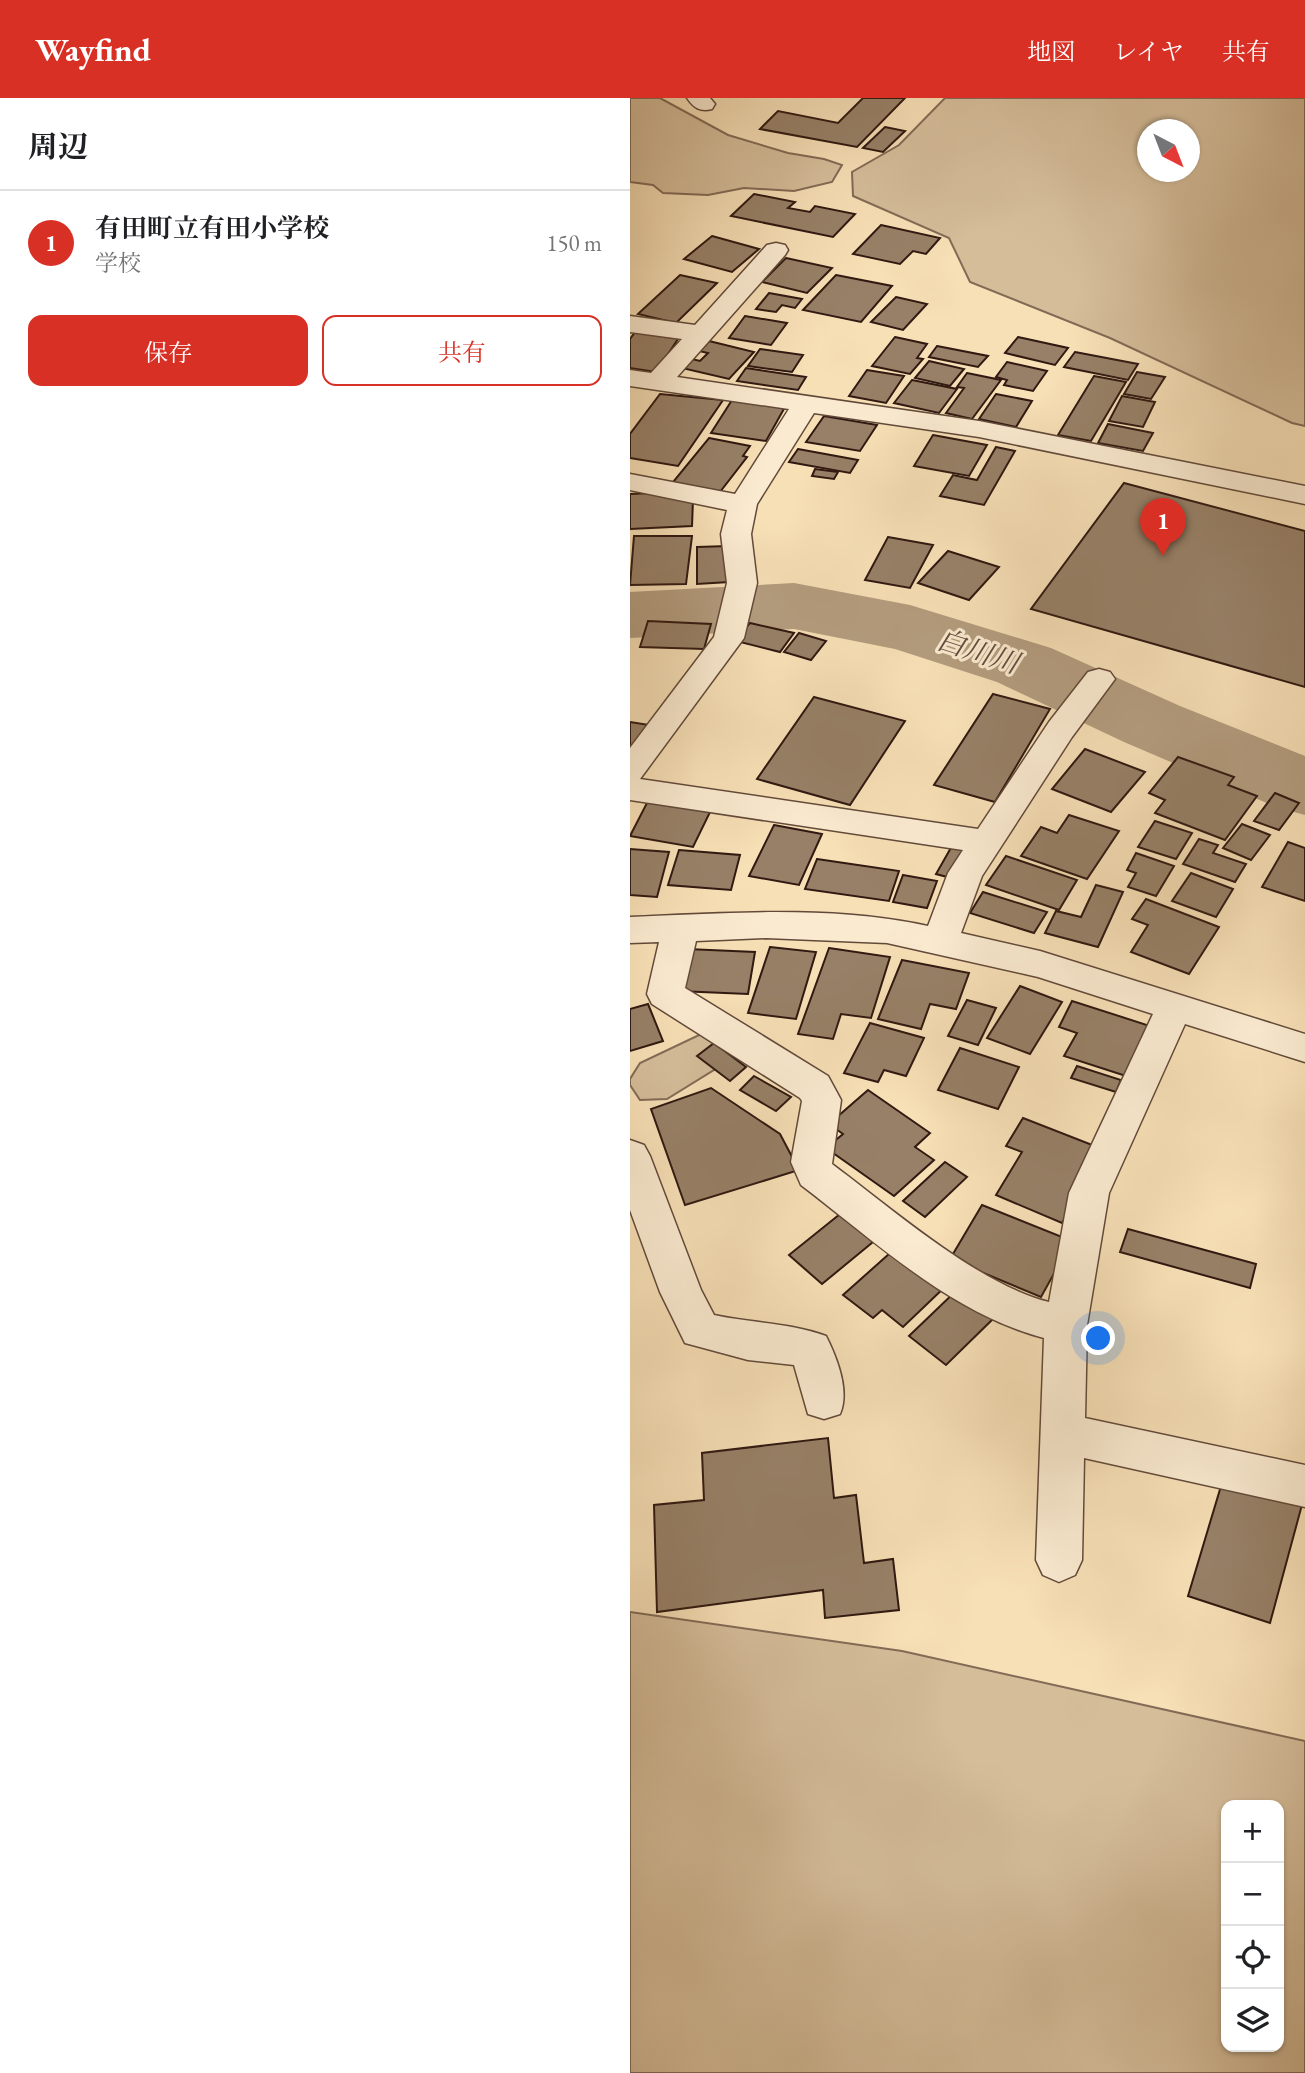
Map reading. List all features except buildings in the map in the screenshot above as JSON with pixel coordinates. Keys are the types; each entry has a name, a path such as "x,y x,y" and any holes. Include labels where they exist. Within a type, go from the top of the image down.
{"street":[{"path":"658,382 776,250"},
{"path":"630,324 701,334"},
{"path":"630,378 979,429 1305,495"},
{"path":"630,771 729,638 742,583 736,534 743,503 807,403"},
{"path":"630,482 743,503"},
{"path":"940,942 965,873 1060,730 1099,679"},
{"path":"630,789 987,842"},
{"path":"630,930 766,925 887,930 1040,964 1305,1048"},
{"path":"681,927 665,994 814,1087 822,1100 811,1162 815,1174 945,1270 1018,1313 1066,1325"},
{"path":"1059,1560 1066,1325 1089,1193 1175,1006"},
{"path":"630,1156 681,1292 700,1330 748,1341 811,1349 824,1400"},
{"path":"1062,1433 1305,1486"}],"shaded area":[{"path":"630,98 660,98 728,135 788,153 842,165 832,182 794,191 744,188 708,195 663,193 653,185 630,182"},
{"path":"945,98 1305,98 1305,426 1292,423 1110,338 970,282 949,238 853,196 852,172 899,145"},
{"path":"716,1027 753,1053 719,1067 667,1099 640,1100 630,1085 630,1079 640,1063"},
{"path":"630,1612 902,1651 1305,1741 1305,2073 630,2073"}],"waterway":[{"name":"白川川","path":"630,615 794,606 910,628 1024,665 1152,724 1305,787"}],"place":[{"name":"有田町立有田小学校","path":"1163,556"}]}
